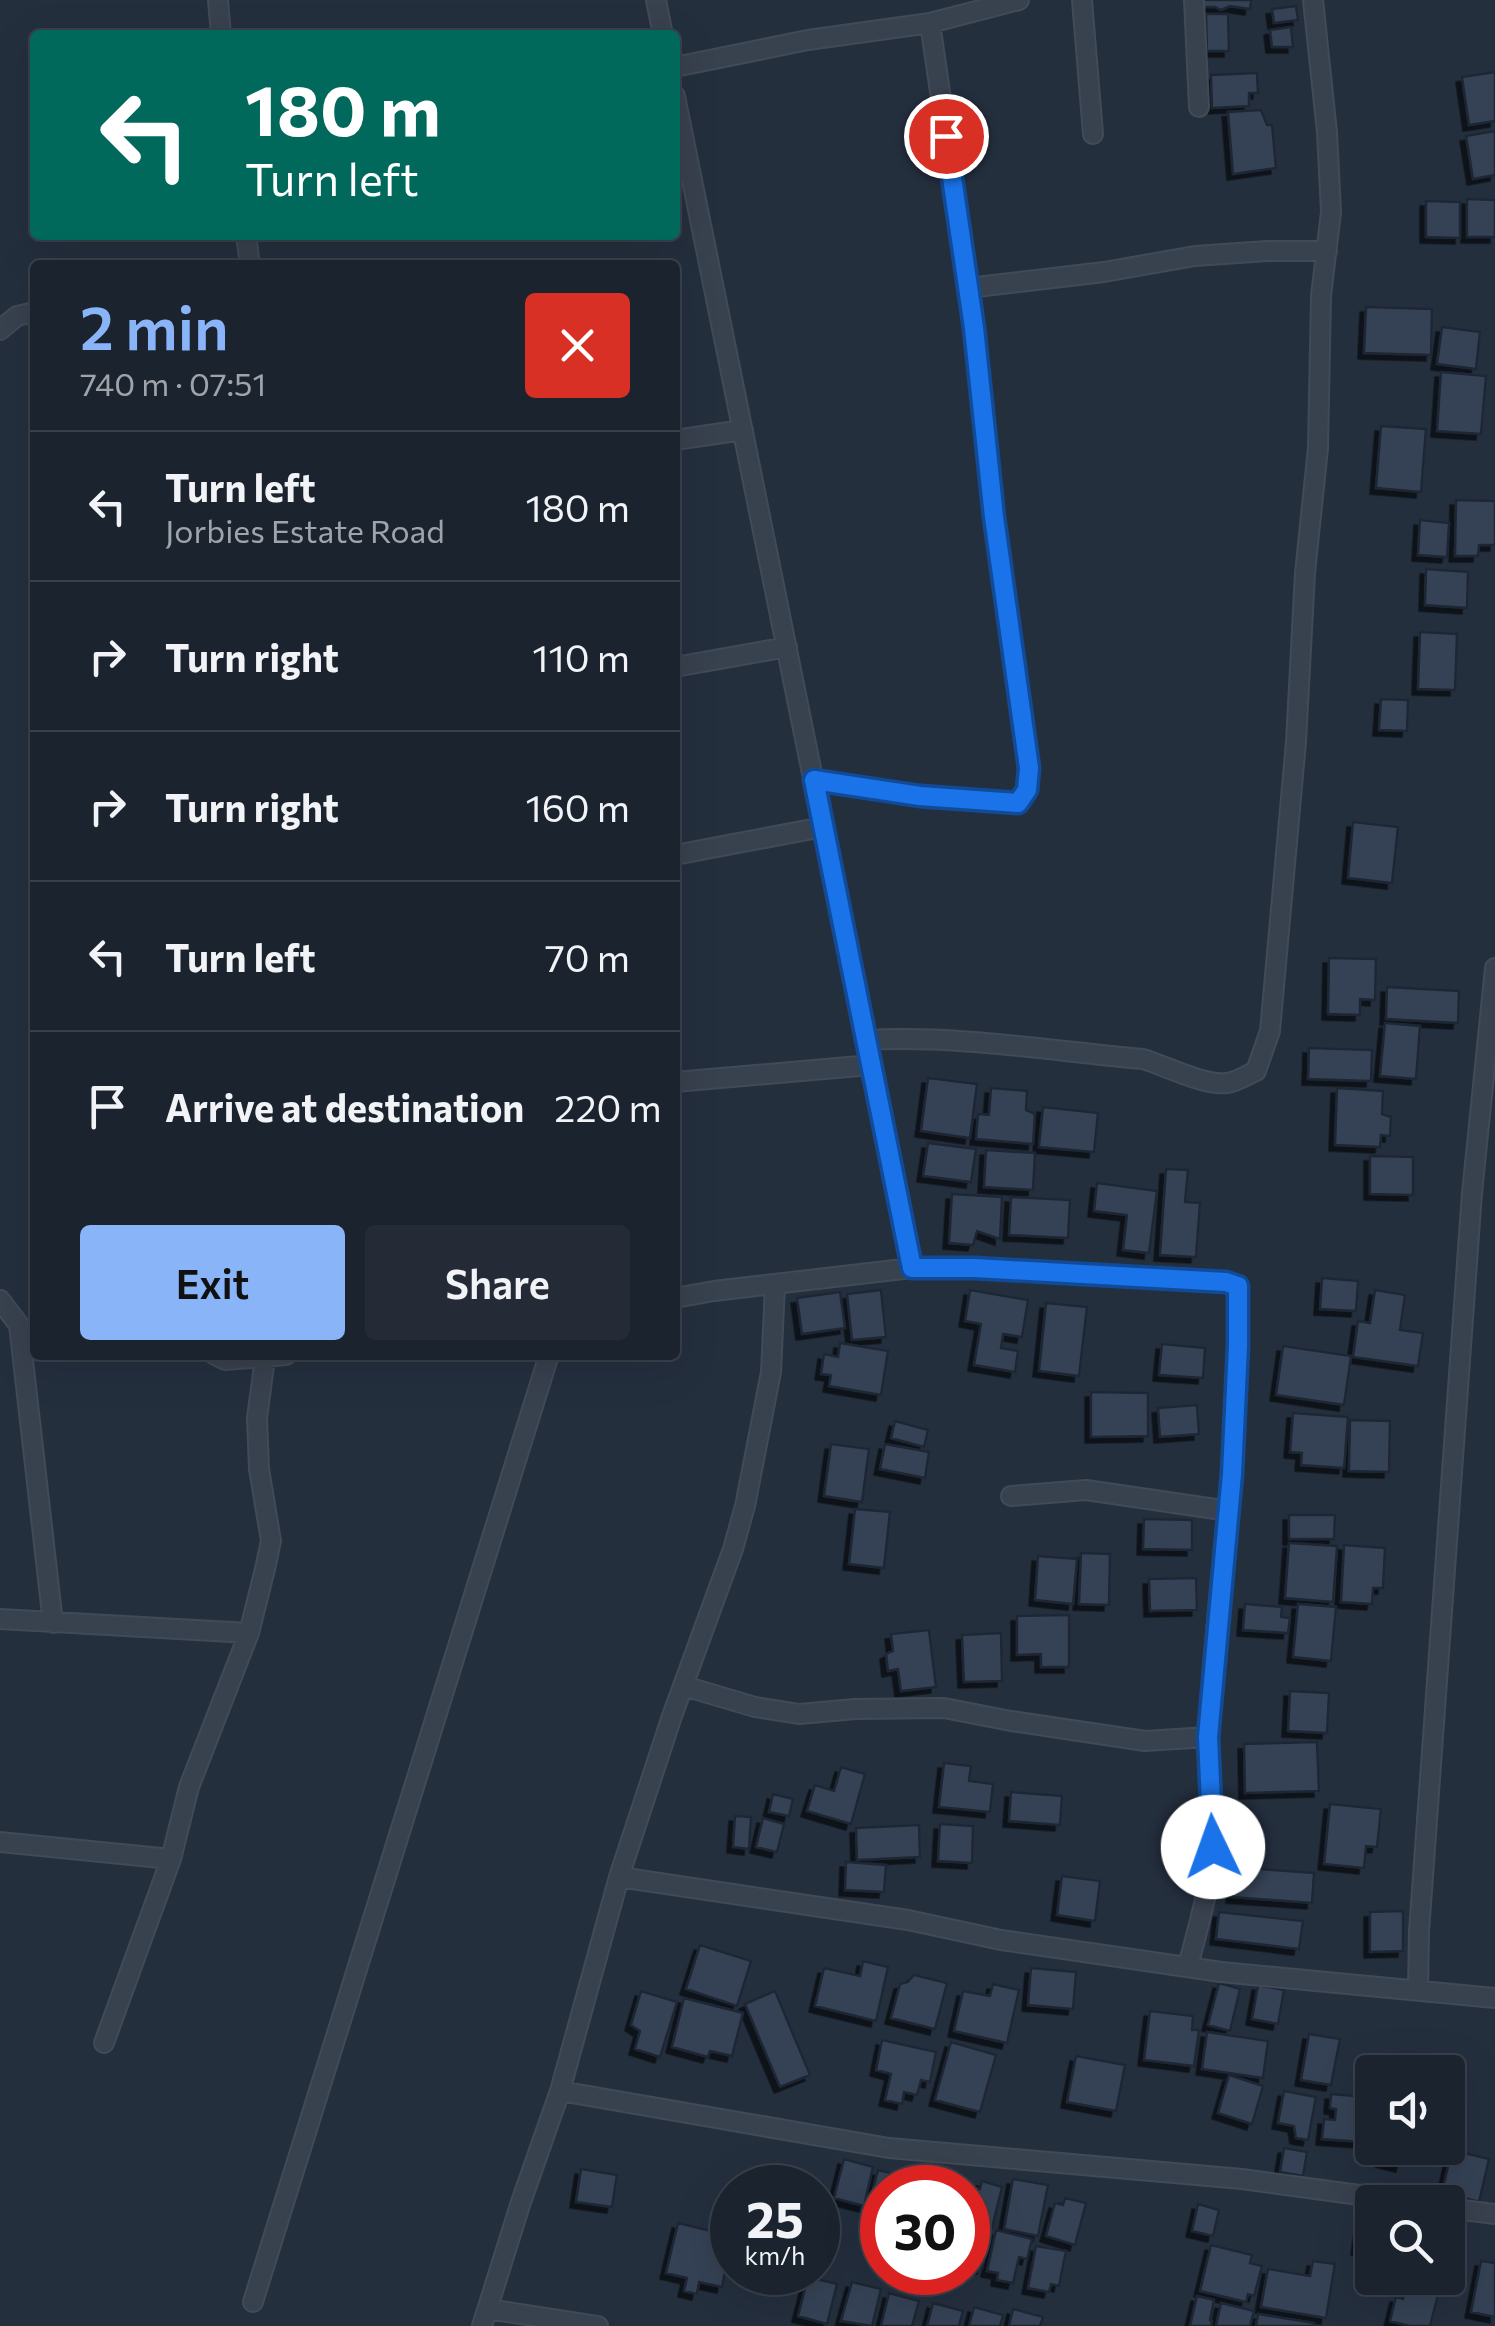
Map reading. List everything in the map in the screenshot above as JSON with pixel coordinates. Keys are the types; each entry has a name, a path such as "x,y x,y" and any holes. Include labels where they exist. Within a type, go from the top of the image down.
{"street":[{"path":"218,0 221,30"},
{"path":"656,0 662,30"},
{"path":"680,66 808,40 930,23 1019,0"},
{"path":"1082,0 1093,134"},
{"path":"1194,0 1198,107"},
{"path":"866,1040 905,1038 1143,1059 1201,1081 1227,1083 1256,1071 1270,1032 1296,742 1305,573 1318,448 1320,328 1331,212 1313,0"},
{"path":"814,780 920,796 1018,803 1027,790 1029,768 930,23"},
{"path":"680,121 912,1268"},
{"path":"968,288 1104,272 1195,256 1327,252"},
{"path":"0,330 16,316 30,313"},
{"path":"680,439 743,430"},
{"path":"680,666 787,647"},
{"path":"680,854 823,826"},
{"path":"1418,1990 1472,1193 1495,968"},
{"path":"680,1081 871,1064"},
{"path":"680,1297 912,1268 994,1269 1226,1282 1238,1286 1229,1512 1208,1737 1213,1847 1188,1966"},
{"path":"598,2326 485,2317 560,2091 619,1877 733,1549 770,1372 775,1285"},
{"path":"0,1300 19,1325 52,1623"},
{"path":"104,2043 171,1859 188,1788 249,1633 271,1542 259,1469 257,1418 265,1360"},
{"path":"253,2302 547,1360"},
{"path":"1011,1496 1086,1490 1229,1512"},
{"path":"0,1619 249,1633"},
{"path":"684,1686 755,1707 799,1714 944,1708 1145,1740 1208,1737"},
{"path":"0,1842 171,1859"},
{"path":"619,1877 1221,1972 1495,1998"},
{"path":"560,2091 889,2148 1242,2179 1355,2194"},
{"path":"1465,2210 1495,2214"}],"building":[{"path":"1202,0 1251,0 1250,9 1230,6 1221,10 1203,7"},
{"path":"1296,6 1298,20 1274,23 1272,9"},
{"path":"1206,14 1228,14 1229,51 1207,51"},
{"path":"1291,27 1293,47 1272,47 1270,30"},
{"path":"1495,72 1495,121 1469,125 1462,77"},
{"path":"1257,73 1258,93 1249,93 1249,106 1212,108 1211,75"},
{"path":"1261,110 1267,125 1272,125 1276,168 1233,174 1228,112"},
{"path":"1495,131 1495,175 1473,179 1466,136"},
{"path":"1467,199 1495,200 1495,237 1467,237"},
{"path":"1426,201 1460,202 1460,238 1426,237"},
{"path":"1366,307 1432,309 1431,355 1364,353"},
{"path":"1442,327 1480,332 1476,369 1437,364"},
{"path":"1441,372 1486,376 1481,434 1437,431"},
{"path":"1381,426 1426,429 1421,492 1376,488"},
{"path":"1456,500 1495,501 1495,545 1479,545 1478,556 1455,556"},
{"path":"1420,520 1449,523 1447,557 1418,555"},
{"path":"1426,569 1468,572 1467,608 1425,605"},
{"path":"1420,632 1457,634 1455,690 1418,689"},
{"path":"1381,699 1408,700 1407,731 1379,730"},
{"path":"1353,822 1398,827 1392,883 1348,878"},
{"path":"1329,958 1376,959 1375,1000 1360,999 1360,1015 1328,1014"},
{"path":"1387,987 1459,991 1458,1023 1386,1019"},
{"path":"1385,1023 1420,1026 1416,1079 1380,1076"},
{"path":"1309,1048 1372,1050 1371,1081 1308,1079"},
{"path":"928,1078 977,1084 970,1138 921,1131"},
{"path":"991,1088 1027,1091 1026,1110 1035,1114 1033,1144 976,1139 978,1114 989,1115"},
{"path":"1337,1088 1383,1091 1382,1114 1391,1117 1390,1136 1381,1135 1380,1147 1335,1145"},
{"path":"1043,1107 1098,1113 1094,1152 1039,1147"},
{"path":"928,1143 976,1149 971,1182 923,1176"},
{"path":"986,1150 1035,1153 1033,1190 984,1187"},
{"path":"1370,1156 1413,1157 1413,1195 1370,1194"},
{"path":"1166,1169 1188,1170 1185,1202 1200,1203 1196,1257 1160,1255"},
{"path":"1097,1183 1157,1191 1149,1253 1123,1250 1127,1215 1094,1211"},
{"path":"952,1194 1002,1197 1000,1239 977,1231 973,1245 949,1243"},
{"path":"1011,1197 1070,1200 1068,1238 1009,1235"},
{"path":"1322,1278 1358,1281 1356,1311 1320,1309"},
{"path":"881,1290 886,1337 852,1340 847,1294"},
{"path":"970,1290 1028,1300 1022,1337 1003,1334 1001,1348 1018,1351 1015,1372 974,1365 981,1324 965,1321"},
{"path":"1375,1290 1405,1295 1400,1330 1423,1333 1418,1366 1353,1357 1358,1321 1370,1323"},
{"path":"840,1292 845,1328 802,1334 797,1298"},
{"path":"1046,1303 1087,1307 1079,1376 1039,1371"},
{"path":"840,1343 888,1351 881,1395 829,1386 831,1375 821,1374 824,1354 838,1357"},
{"path":"1162,1344 1205,1348 1203,1378 1159,1375"},
{"path":"1283,1346 1351,1356 1344,1405 1276,1395"},
{"path":"1091,1392 1148,1393 1148,1436 1091,1437"},
{"path":"1197,1405 1199,1434 1160,1437 1158,1408"},
{"path":"1293,1413 1348,1417 1344,1468 1301,1465 1302,1453 1290,1452"},
{"path":"1350,1420 1390,1421 1389,1472 1349,1471"},
{"path":"895,1421 928,1430 924,1447 891,1438"},
{"path":"831,1444 869,1449 862,1502 824,1496"},
{"path":"885,1444 929,1452 925,1478 880,1469"},
{"path":"855,1509 890,1512 884,1568 849,1564"},
{"path":"1289,1515 1335,1515 1334,1539 1289,1539"},
{"path":"1144,1519 1192,1520 1192,1550 1143,1549"},
{"path":"1289,1543 1337,1546 1333,1602 1285,1598"},
{"path":"1344,1545 1385,1548 1383,1588 1373,1588 1372,1604 1341,1602"},
{"path":"1081,1553 1110,1554 1109,1605 1079,1604"},
{"path":"1038,1556 1077,1559 1073,1604 1035,1600"},
{"path":"1196,1578 1197,1610 1150,1611 1149,1579"},
{"path":"1245,1604 1282,1607 1281,1617 1290,1618 1288,1633 1243,1630"},
{"path":"1298,1604 1336,1607 1331,1661 1293,1657"},
{"path":"1069,1615 1069,1667 1041,1667 1041,1654 1017,1655 1017,1616"},
{"path":"929,1630 936,1687 901,1691 898,1669 888,1671 886,1654 893,1651 891,1634"},
{"path":"1001,1633 1002,1681 964,1682 962,1635"},
{"path":"1290,1691 1329,1693 1327,1733 1288,1731"},
{"path":"1317,1742 1319,1791 1245,1793 1244,1744"},
{"path":"944,1763 971,1766 969,1781 993,1784 990,1812 939,1807"},
{"path":"841,1767 865,1774 851,1824 807,1811 815,1785 834,1791"},
{"path":"1011,1792 1062,1796 1060,1825 1009,1821"},
{"path":"773,1794 793,1799 789,1816 769,1812"},
{"path":"1330,1804 1381,1809 1377,1847 1366,1846 1364,1868 1324,1864"},
{"path":"735,1816 751,1817 749,1849 733,1847"},
{"path":"763,1818 784,1824 777,1852 756,1847"},
{"path":"940,1824 973,1826 972,1863 938,1861"},
{"path":"919,1825 920,1857 857,1860 856,1828"},
{"path":"846,1862 886,1865 884,1892 845,1890"},
{"path":"1234,1867 1314,1873 1312,1903 1232,1897"},
{"path":"1062,1876 1100,1881 1095,1921 1057,1915"},
{"path":"1403,1911 1403,1951 1370,1952 1370,1912"},
{"path":"1219,1912 1303,1921 1299,1949 1216,1939"},
{"path":"700,1945 751,1961 737,2006 686,1989"},
{"path":"863,1961 888,1967 876,2021 815,2006 824,1968 860,1976"},
{"path":"1031,1968 1076,1972 1073,2009 1028,2005"},
{"path":"914,1975 947,1983 935,2029 891,2018 900,1984"},
{"path":"1219,1983 1240,1989 1230,2031 1208,2025"},
{"path":"993,1984 1019,1990 1007,2043 954,2031 963,1991 990,1996"},
{"path":"1258,1985 1284,1990 1278,2024 1252,2019"},
{"path":"641,1991 677,2002 660,2057 635,2049 640,2031 631,2025"},
{"path":"775,1991 810,2075 780,2087 745,2004"},
{"path":"684,1998 743,2013 732,2056 710,2051 708,2057 672,2047"},
{"path":"1150,2011 1193,2016 1192,2030 1199,2030 1194,2066 1144,2060"},
{"path":"1207,2032 1268,2041 1263,2078 1202,2069"},
{"path":"1309,2034 1340,2039 1331,2085 1301,2080"},
{"path":"882,2040 936,2052 930,2082 921,2080 917,2095 904,2092 902,2104 885,2100 891,2074 876,2070"},
{"path":"951,2042 996,2055 980,2112 935,2100"},
{"path":"1076,2056 1125,2065 1116,2111 1067,2102"},
{"path":"1229,2075 1263,2086 1252,2124 1218,2113"},
{"path":"1284,2091 1316,2097 1308,2140 1296,2138 1294,2126 1278,2123"},
{"path":"1331,2094 1355,2096 1355,2141 1322,2139 1324,2119 1335,2120 1336,2109 1330,2108"},
{"path":"1284,2148 1307,2152 1303,2176 1280,2172"},
{"path":"1465,2153 1489,2159 1479,2202 1465,2198 1465,2185 1444,2185 1448,2165 1465,2165"},
{"path":"844,2159 866,2165 860,2165 860,2205 840,2200"},
{"path":"581,2169 617,2175 612,2207 576,2202"},
{"path":"1013,2179 1048,2185 1038,2236 1004,2229"},
{"path":"990,2183 1002,2187 990,2228"},
{"path":"1065,2198 1086,2203 1075,2245 1046,2236 1055,2203 1063,2205"},
{"path":"1198,2204 1219,2210 1213,2236 1192,2231"},
{"path":"678,2223 710,2231 710,2284 699,2282 697,2294 684,2291 687,2278 666,2273"},
{"path":"996,2230 1032,2239 1027,2259 1019,2257 1013,2283 997,2280 998,2273 990,2272"},
{"path":"1211,2245 1252,2255 1250,2263 1262,2266 1254,2296 1248,2294 1246,2302 1200,2291"},
{"path":"1036,2246 1066,2251 1059,2286 1051,2284 1049,2292 1028,2288"},
{"path":"1313,2261 1335,2264 1326,2318 1261,2307 1268,2269 1310,2276"},
{"path":"1481,2261 1495,2263 1495,2317 1471,2312"},
{"path":"852,2282 860,2284 860,2295 880,2295 872,2326 841,2321"},
{"path":"803,2295 834,2295 827,2324 798,2316"},
{"path":"889,2295 919,2301 912,2326 881,2326"},
{"path":"1404,2295 1438,2295 1430,2326 1390,2321 1396,2297 1403,2299"},
{"path":"1197,2296 1214,2300 1211,2326 1190,2326"},
{"path":"933,2303 963,2311 959,2326 927,2326"},
{"path":"1221,2303 1254,2311 1250,2326 1216,2326"},
{"path":"974,2307 1003,2315 1000,2326 969,2326"},
{"path":"1013,2309 1043,2317 1040,2326 1009,2326"},
{"path":"1258,2314 1314,2323 1314,2326 1256,2326"}],"route":[{"path":"946,136 1029,768 1027,790 1018,803 920,796 814,780 912,1268 975,1268 1226,1282 1238,1286 1232,1474 1208,1737 1213,1847"}]}
